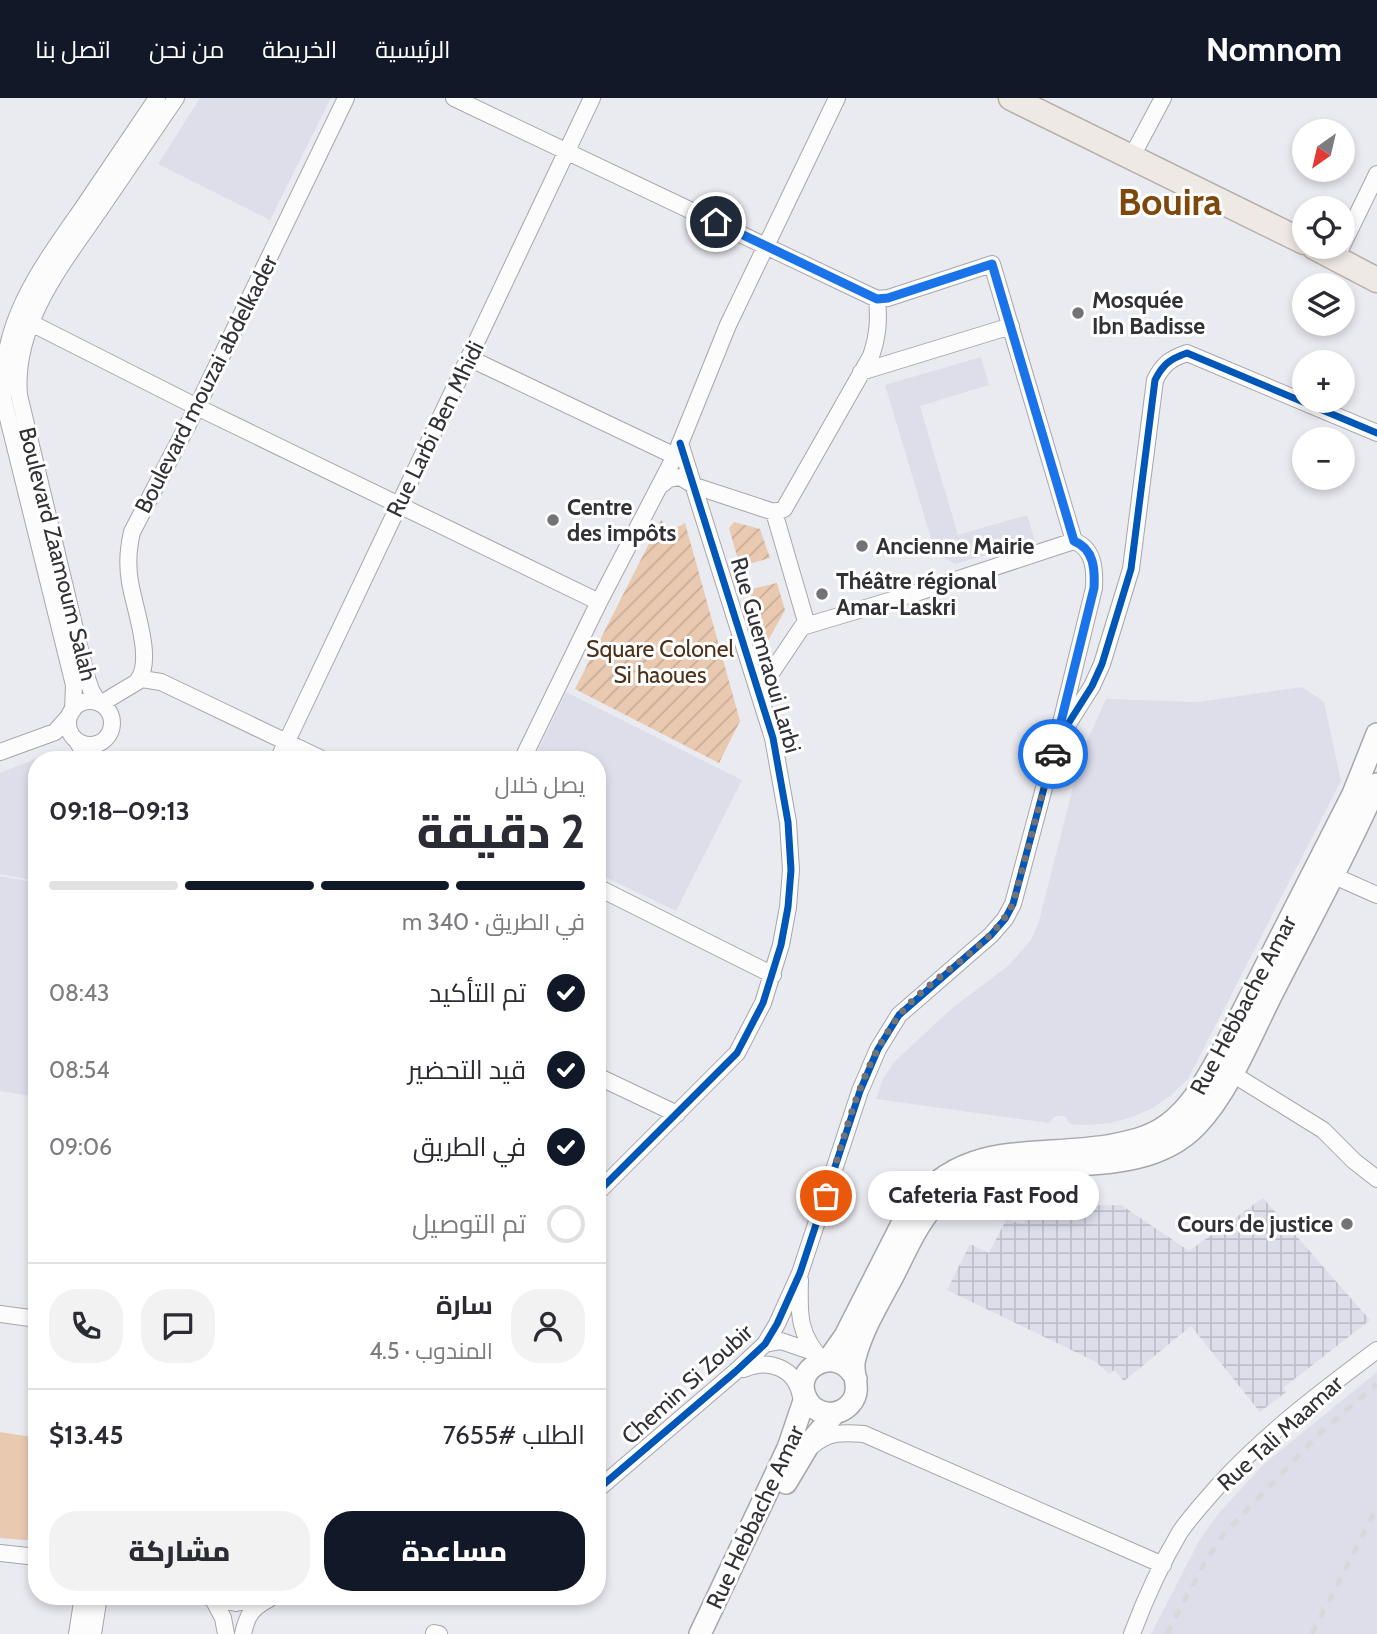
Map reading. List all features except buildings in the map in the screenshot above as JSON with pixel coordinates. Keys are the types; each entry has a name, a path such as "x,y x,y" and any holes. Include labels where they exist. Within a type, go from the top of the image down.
{"main road":[{"path":"1011,98 1292,236"},
{"path":"1351,259 1377,280"},
{"name":"Rue Hebbache Amar","path":"822,1358 845,1336 907,1214 919,1197 936,1181 955,1169 978,1160 1007,1154 1100,1147 1147,1136 1166,1126 1186,1109 1230,1036 1353,794 1377,734"},
{"name":"Rue Hebbache Amar","path":"855,1388 853,1361 865,1332 911,1241 934,1206 951,1192 978,1178 1028,1168 1124,1161 1150,1154 1174,1143 1196,1126 1214,1103 1231,1073 1377,784"},
{"path":"822,1358 845,1365 855,1388 851,1404 835,1413 818,1411 798,1390 806,1374 822,1358"},
{"name":"Rue Hebbache Amar","path":"700,1634 788,1448 798,1390"},
{"name":"Rue Hebbache Amar","path":"717,1634 801,1455 835,1413"}],"street":[{"path":"23,322 33,281 157,98"},
{"path":"23,322 176,98"},
{"name":"Boulevard mouzai abdelkader","path":"138,680 143,672 145,657 129,580 128,546 132,532 197,407 346,98"},
{"path":"454,98 877,299 888,298 992,264 1071,542"},
{"name":"Rue Larbi Ben Mhidi","path":"282,751 593,98"},
{"path":"526,751 599,602 678,450 727,325 837,98"},
{"path":"1131,158 1163,98"},
{"path":"1355,219 1377,174"},
{"path":"658,488 674,477 774,512 784,509 871,356 877,340 877,299"},
{"path":"23,322 599,602"},
{"name":"Boulevard Zaamoum Salah","path":"23,322 21,356 7,397 74,685 71,712"},
{"path":"861,372 1011,326"},
{"name":"Chemin Si Zoubir","path":"606,1482 770,1342 800,1273 860,1091 878,1049 900,1015 991,935 1005,919 1013,904 1056,744 1092,686 1102,664 1131,569 1155,380 1162,366 1173,358 1187,354 1194,356 1377,433"},
{"path":"470,358 678,450"},
{"name":"Boulevard Zaamoum Salah","path":"7,397 86,675 91,690 100,703"},
{"name":"Rue Guemraoui Larbi","path":"606,1184 737,1052 763,1003 773,975 784,929 791,870 782,780 759,691 695,486 678,450"},
{"path":"774,512 807,625"},
{"path":"759,691 796,633 807,625 919,592 1071,542 1088,551 1095,570 1094,588 1056,744"},
{"path":"145,657 149,671 161,682"},
{"path":"86,675 94,685 108,692 122,691"},
{"path":"100,703 146,678 161,682 305,751"},
{"path":"104,751 122,691"},
{"path":"0,752 55,732 71,712 87,701 100,703 111,713 111,729 95,745 55,732"},
{"path":"71,712 68,724 83,751"},
{"path":"1332,875 1377,895"},
{"path":"606,892 773,975"},
{"path":"1231,1073 1323,1130 1354,1161 1377,1179"},
{"path":"606,1080 677,1114"},
{"path":"800,1273 799,1305 802,1329 804,1336 822,1358"},
{"path":"0,1314 28,1318"},
{"path":"770,1342 822,1358"},
{"path":"770,1342 798,1390"},
{"name":"Rue Tali Maamar","path":"1132,1634 1145,1600 1181,1531 1238,1464 1293,1415 1377,1350"},
{"path":"735,1373 757,1363 774,1364 798,1390"},
{"path":"855,1388 851,1412 864,1434"},
{"path":"801,1455 819,1440 832,1434 864,1434 1163,1565"},
{"path":"0,1553 28,1556"},
{"path":"78,1634 82,1605"},
{"path":"93,1634 98,1605"},
{"path":"214,1605 223,1618 228,1634"},
{"path":"228,1634 240,1605"},
{"path":"243,1605 245,1626"},
{"path":"245,1626 258,1605"}],"shaded area":[{"path":"200,98 331,98 270,220 158,164"},
{"path":"981,357 989,385 920,406 958,535 1027,515 1035,541 955,564 935,552 885,385"},
{"path":"1302,687 1324,702 1341,781 1188,1079 1151,1109 1110,1123 1087,1125 1070,1124 1065,1116 1055,1116 1049,1123 876,1099 883,1079 894,1062 951,1009 1008,966 1031,940 1039,921 1082,752 1106,699 1198,702"},
{"path":"566,692 742,780 676,911 606,877 606,751 538,751"},
{"path":"28,762 28,879 0,874 0,773"},
{"path":"0,876 28,881 28,1096 0,1091"},
{"path":"1263,1198 1370,1320 1283,1388 1286,1392 1260,1412 1191,1326 1124,1381 1114,1370 1109,1374 1096,1362 947,1290 970,1244 989,1253 1006,1220 1023,1224 1035,1206 1121,1205 1189,1251"},
{"path":"1377,1372 1377,1634 1151,1634 1199,1541 1218,1514 1264,1464"}],"green space":[{"name":"Square Colonel Si haoues","path":"661,520 672,528 685,523 740,721 719,763 575,689"},
{"path":"734,522 760,529 770,558 745,565 743,562 739,563 729,528"},
{"path":"777,583 785,610 765,642 750,594 753,593 752,589"},
{"path":"0,1432 28,1437 28,1540 0,1538"}],"railway":[{"path":"1167,1634 1205,1562 1224,1534 1320,1433 1377,1384"},
{"path":"1312,1634 1377,1507"}],"cycle path":[{"path":"606,1482 765,1344 800,1273 860,1091 878,1049 899,1015 991,935 1005,919 1013,904 1056,743 1092,686 1102,664 1131,569 1155,380 1161,370 1172,360 1187,353 1377,433"},
{"path":"606,1184 737,1053 763,1003 781,945 788,907 791,870 788,822 773,738 680,443"}],"way so far":[{"path":"826,1196 860,1091 889,1031 914,1001 991,935 1005,919 1013,904 1053,754"}],"place":[{"name":"Mosquée Ibn Badisse","path":"1078,313"},
{"name":"Centre des impôts","path":"553,520"},
{"name":"Ancienne Mairie","path":"862,546"},
{"name":"Théâtre régional Amar-Laskri","path":"822,594"},
{"name":"Cafeteria Fast Food","path":"826,1196"},
{"name":"Cours de justice","path":"1347,1224"}],"district":[{"name":"Bouira","path":"1170,201"}],"route":[{"path":"716,222 877,299 888,298 992,264 1074,541 1088,551 1095,570 1094,588 1053,754"}]}
